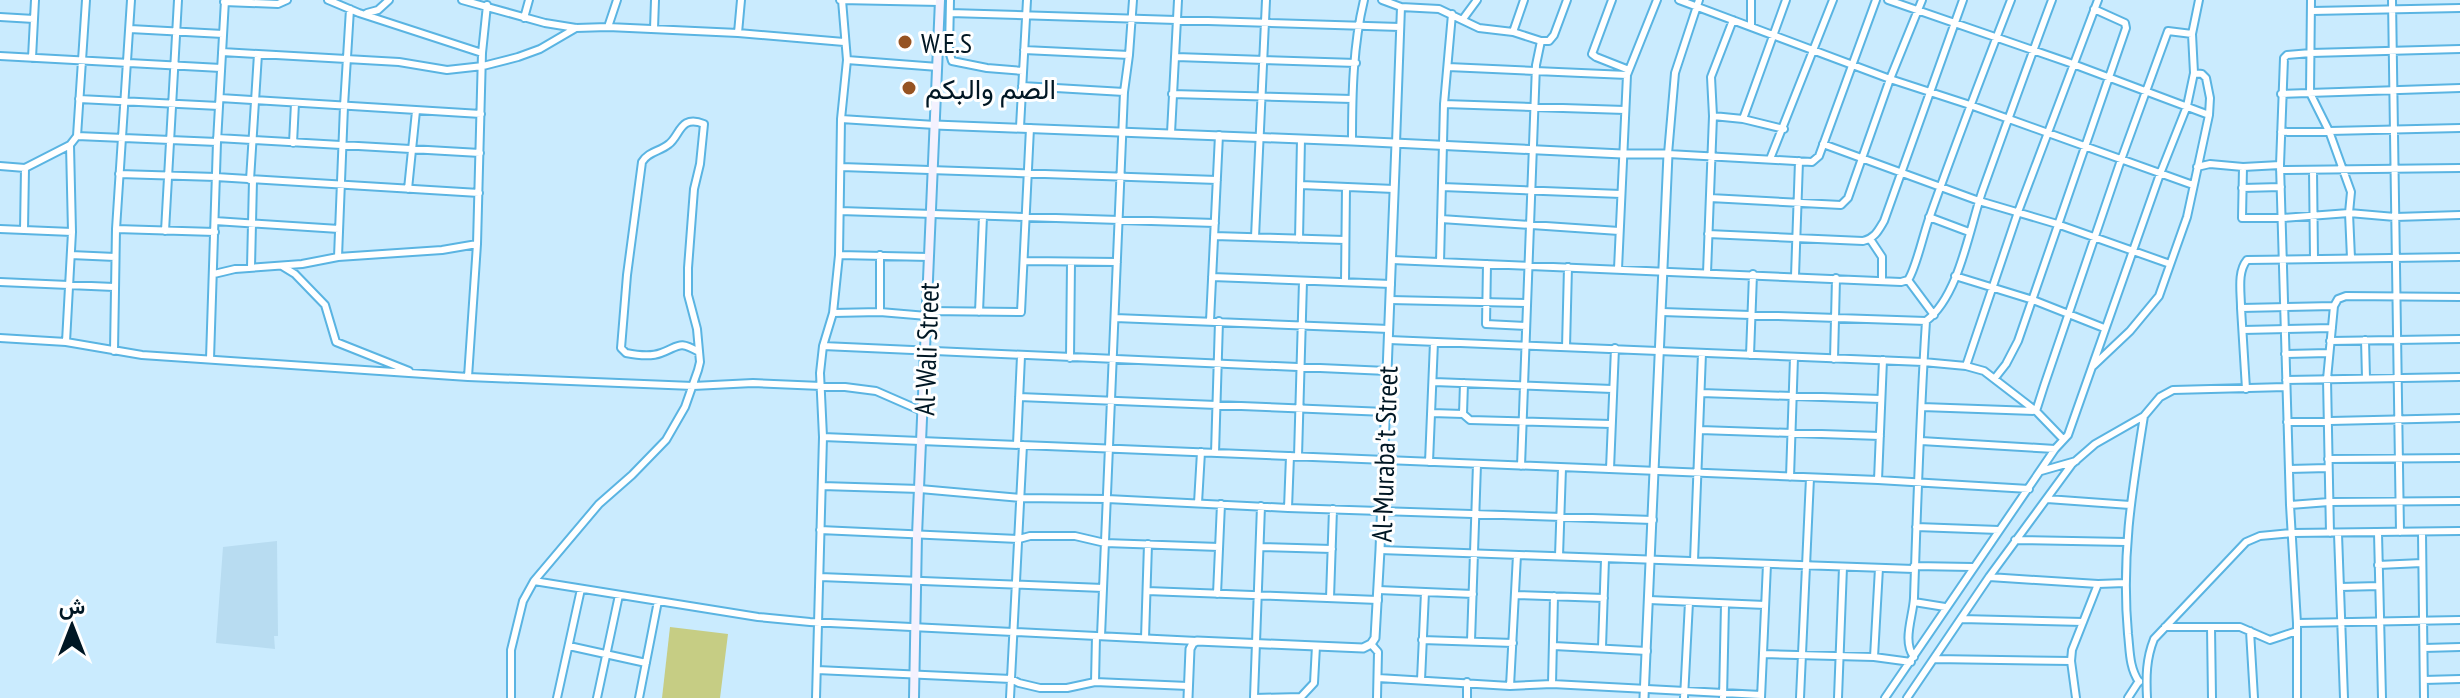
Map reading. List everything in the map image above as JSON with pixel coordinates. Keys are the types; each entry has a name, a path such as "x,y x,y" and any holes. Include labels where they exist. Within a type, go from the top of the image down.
{"main road":[{"name":"Al-Wali Street","path":"914,698 917,535 940,1"}],"street":[{"path":"32,58 35,0"},
{"path":"0,166 25,168 70,145 77,136 86,0"},
{"path":"114,351 116,229 131,0"},
{"path":"165,231 178,0"},
{"path":"210,359 224,1 278,4 287,0"},
{"path":"328,0 482,53"},
{"path":"359,13 378,10 389,0"},
{"path":"462,0 524,18 576,28 738,33 844,42"},
{"path":"524,18 529,0"},
{"path":"608,27 617,0"},
{"path":"654,29 655,0"},
{"path":"738,33 741,0"},
{"path":"816,698 823,437 821,387 823,346 833,313 839,255 841,119 847,60 841,0 940,1"},
{"path":"950,0 949,57 952,61 1023,71"},
{"path":"1020,127 1027,0"},
{"path":"1095,682 1103,588 1124,92 1133,0"},
{"path":"1171,133 1178,0"},
{"path":"1255,237 1266,0"},
{"path":"1352,141 1357,27 1364,0"},
{"path":"1382,0 1401,7 1432,4 1479,28 1513,32 1541,41 1549,41 1554,35 1567,0"},
{"path":"1463,19 1477,0"},
{"path":"1513,32 1524,0"},
{"path":"1612,0 1592,54 1628,72"},
{"path":"1618,269 1628,72 1657,0"},
{"path":"1679,0 1698,4 1890,79 2193,185"},
{"path":"1751,0 1751,26"},
{"path":"1743,119 1786,0"},
{"path":"1770,159 1833,0"},
{"path":"841,119 1815,161 1876,0"},
{"path":"1888,0 2209,115"},
{"path":"1710,198 1841,205 1845,202 1922,0"},
{"path":"1708,234 1870,239 1876,234 1884,221 1963,0"},
{"path":"1908,280 2011,0"},
{"path":"1662,312 1926,321 1934,315 1955,276 2052,0"},
{"path":"1966,366 2018,212 2098,0"},
{"path":"1885,698 1972,567 2071,427 2104,328 2187,106 2194,73 2192,34 2199,0"},
{"path":"2311,0 2310,93 2329,131 2351,192 2351,258"},
{"path":"2392,0 2400,532"},
{"path":"1644,694 1668,154 1675,73 1698,4"},
{"path":"468,377 477,244 482,53 487,5"},
{"name":"Al-Muraba't Street","path":"1371,644 1376,631 1378,600 1401,7"},
{"path":"2312,11 2460,8"},
{"path":"338,257 350,9"},
{"path":"1995,378 2018,341 2127,26 2094,9"},
{"path":"950,13 1400,27"},
{"path":"1440,262 1442,145 1452,14"},
{"path":"0,17 34,19"},
{"path":"1707,273 1713,116 1711,77 1733,20"},
{"path":"222,52 399,62 447,70 483,66 518,57 540,49 576,28"},
{"path":"130,29 223,34"},
{"path":"2036,411 2168,31 2192,34"},
{"path":"1521,466 1534,107 1541,41"},
{"path":"2297,698 2280,167 2284,56 2460,49"},
{"path":"1024,50 1129,55"},
{"path":"251,267 252,140 258,54"},
{"path":"0,56 221,68"},
{"path":"1176,57 1356,63"},
{"path":"847,60 938,67"},
{"path":"1448,67 1537,72 1628,72"},
{"path":"2092,368 2157,302 2182,236 2209,115 2206,78 2194,73"},
{"path":"1022,86 1124,92"},
{"path":"2281,94 2460,88"},
{"path":"1172,94 1352,99"},
{"path":"79,99 172,103 256,100 481,114"},
{"path":"293,143 295,103"},
{"path":"1444,104 1625,110"},
{"path":"408,189 416,111"},
{"path":"1713,116 1743,119 1784,129"},
{"path":"511,698 511,650 523,601 534,581 599,504 655,454 685,407 693,386 700,362 697,329 688,295 694,189 704,132 704,124 697,121 684,125 671,143 651,153 642,162 621,348 626,353 658,354 678,345 699,352"},
{"path":"833,313 1021,312 1030,128"},
{"path":"2281,132 2460,128"},
{"path":"1210,321 1219,135"},
{"path":"77,136 252,140 480,153"},
{"path":"1299,239 1301,139"},
{"path":"1823,144 1979,201 2057,224 2170,264"},
{"path":"66,342 72,232 70,145"},
{"path":"1795,276 1799,161"},
{"path":"2197,167 2210,164 2313,170 2460,168"},
{"path":"841,167 1217,180"},
{"path":"2243,167 2240,217 2283,218 2349,213 2395,217 2460,215"},
{"path":"24,230 25,168"},
{"path":"2313,170 2314,258"},
{"path":"119,174 479,193"},
{"path":"1301,185 1394,189"},
{"path":"1345,282 1346,187"},
{"path":"1442,187 1621,194"},
{"path":"2242,188 2281,187"},
{"path":"840,211 1215,223"},
{"path":"979,312 983,216"},
{"path":"1929,217 1969,232"},
{"path":"1441,219 1619,231"},
{"path":"215,221 339,229"},
{"path":"0,229 72,232"},
{"path":"116,229 215,232"},
{"path":"1214,236 1345,240"},
{"path":"1870,239 1881,253 1882,280"},
{"path":"214,274 338,257 442,250 477,244"},
{"path":"71,255 115,257"},
{"path":"839,255 929,257"},
{"path":"880,255 880,312"},
{"path":"2246,389 2240,282 2247,260 2460,257"},
{"path":"1392,260 1908,280"},
{"path":"1025,261 1117,262"},
{"path":"1070,358 1071,262"},
{"path":"1487,264 1485,320 1489,326 1526,326"},
{"path":"278,265 295,274 325,305 336,342 413,373"},
{"path":"1566,347 1568,267"},
{"path":"1750,355 1753,274"},
{"path":"1955,276 2033,300 2104,328"},
{"path":"1212,277 1391,284"},
{"path":"1834,359 1836,278"},
{"path":"1908,280 1934,315"},
{"path":"1298,456 1303,281"},
{"path":"0,282 114,287"},
{"path":"2344,698 2340,587 2329,502 2328,468 2327,379 2334,306 2338,299 2346,296 2460,297"},
{"path":"1390,300 1527,303"},
{"path":"2241,308 2334,306"},
{"path":"1115,318 1389,329"},
{"path":"1215,453 1219,321"},
{"path":"1913,660 1908,645 1914,602 1926,321"},
{"path":"2243,330 2332,328"},
{"path":"0,338 66,342 114,351 468,377 693,386 753,383 845,387 876,391 924,412"},
{"path":"2330,341 2460,339"},
{"path":"1389,340 1966,366 1995,378 2036,411 2063,439"},
{"path":"2365,340 2366,378"},
{"path":"1429,462 1434,342"},
{"path":"823,346 1387,371"},
{"path":"1610,469 1615,348"},
{"path":"1694,561 1702,353"},
{"path":"2285,354 2329,353"},
{"path":"1010,698 1019,539 1021,356"},
{"path":"1790,477 1794,357"},
{"path":"1878,480 1883,360"},
{"path":"1907,698 2015,540 2076,460 2095,444 2144,416 2160,397 2173,390 2246,389 2327,379 2460,377"},
{"path":"1434,382 1612,389"},
{"path":"1463,414 1464,383"},
{"path":"1701,393 1881,399"},
{"path":"1019,397 1386,412"},
{"path":"1922,407 2036,411"},
{"path":"1432,413 1463,414 1470,420 1611,424"},
{"path":"2139,682 2131,666 2125,583 2130,505 2144,416"},
{"path":"2287,422 2460,418"},
{"path":"1700,430 1880,436"},
{"path":"823,437 1878,480 2029,489"},
{"path":"1921,441 2055,449"},
{"path":"1198,503 1201,452"},
{"path":"1288,508 1290,456"},
{"path":"2328,459 2460,458"},
{"path":"2041,471 2076,460"},
{"path":"1471,641 1477,464"},
{"path":"1559,556 1562,468"},
{"path":"2289,469 2328,468"},
{"path":"1800,698 1810,478"},
{"path":"822,486 920,489 1020,498 1653,520"},
{"path":"2047,499 2130,505"},
{"path":"2290,505 2460,501"},
{"path":"1217,594 1221,504"},
{"path":"1261,506 1254,698 1301,698 1314,683 1316,646"},
{"path":"1330,598 1333,509"},
{"path":"1916,527 1999,530"},
{"path":"820,530 1019,539 1030,536 1075,536 1105,543 1219,547"},
{"path":"2147,698 2146,671 2154,639 2246,542 2260,536 2292,533 2460,531"},
{"path":"2378,533 2382,698"},
{"path":"2422,533 2424,698"},
{"path":"2015,540 2126,542"},
{"path":"1145,638 1148,544"},
{"path":"1260,547 1332,549"},
{"path":"1380,550 1806,566 1972,567"},
{"path":"1510,686 1517,555"},
{"path":"1602,647 1605,559"},
{"path":"2378,565 2422,563"},
{"path":"1378,678 1510,686 1552,684 1644,694 1761,696 1767,564"},
{"path":"1838,698 1843,567"},
{"path":"1874,657 1879,568"},
{"path":"820,577 1103,588"},
{"path":"1989,577 2125,583"},
{"path":"534,581 758,617 819,622 1363,648 1371,644 1378,652 1377,698"},
{"path":"2076,698 2072,650 2098,584"},
{"path":"2340,587 2379,586"},
{"path":"557,698 581,589"},
{"path":"1378,590 1473,594"},
{"path":"1147,591 1378,600"},
{"path":"1421,680 1425,592"},
{"path":"597,698 619,595"},
{"path":"1515,595 1604,598"},
{"path":"1552,684 1554,596"},
{"path":"1649,600 1765,605"},
{"path":"639,698 658,601"},
{"path":"1684,695 1689,602"},
{"path":"1914,602 1945,607"},
{"path":"1724,695 1725,604"},
{"path":"1961,619 2083,622"},
{"path":"2165,627 2240,627 2270,640 2297,627 2341,622 2460,620"},
{"path":"2211,627 2212,698"},
{"path":"2250,631 2254,698"},
{"path":"1422,640 1513,643"},
{"path":"1188,698 1190,649 1197,641"},
{"path":"569,646 646,663"},
{"path":"1554,646 1647,651"},
{"path":"2424,648 2460,647"},
{"path":"1764,654 1913,660"},
{"path":"1934,659 2071,661"},
{"path":"817,670 1011,679 1040,688 1067,688 1095,682 1188,686"},
{"path":"2128,698 2146,671"},
{"path":"2424,680 2460,679"},
{"path":"1467,682 1467,698"}],"shaded area":[{"path":"277,541 278,636 274,636 275,649 216,643 223,547"}],"green space":[{"path":"670,627 728,634 720,698 662,698"}],"place":[{"name":"W.E.S","path":"905,42"},
{"name":"الصم والبكم","path":"909,88"}]}
